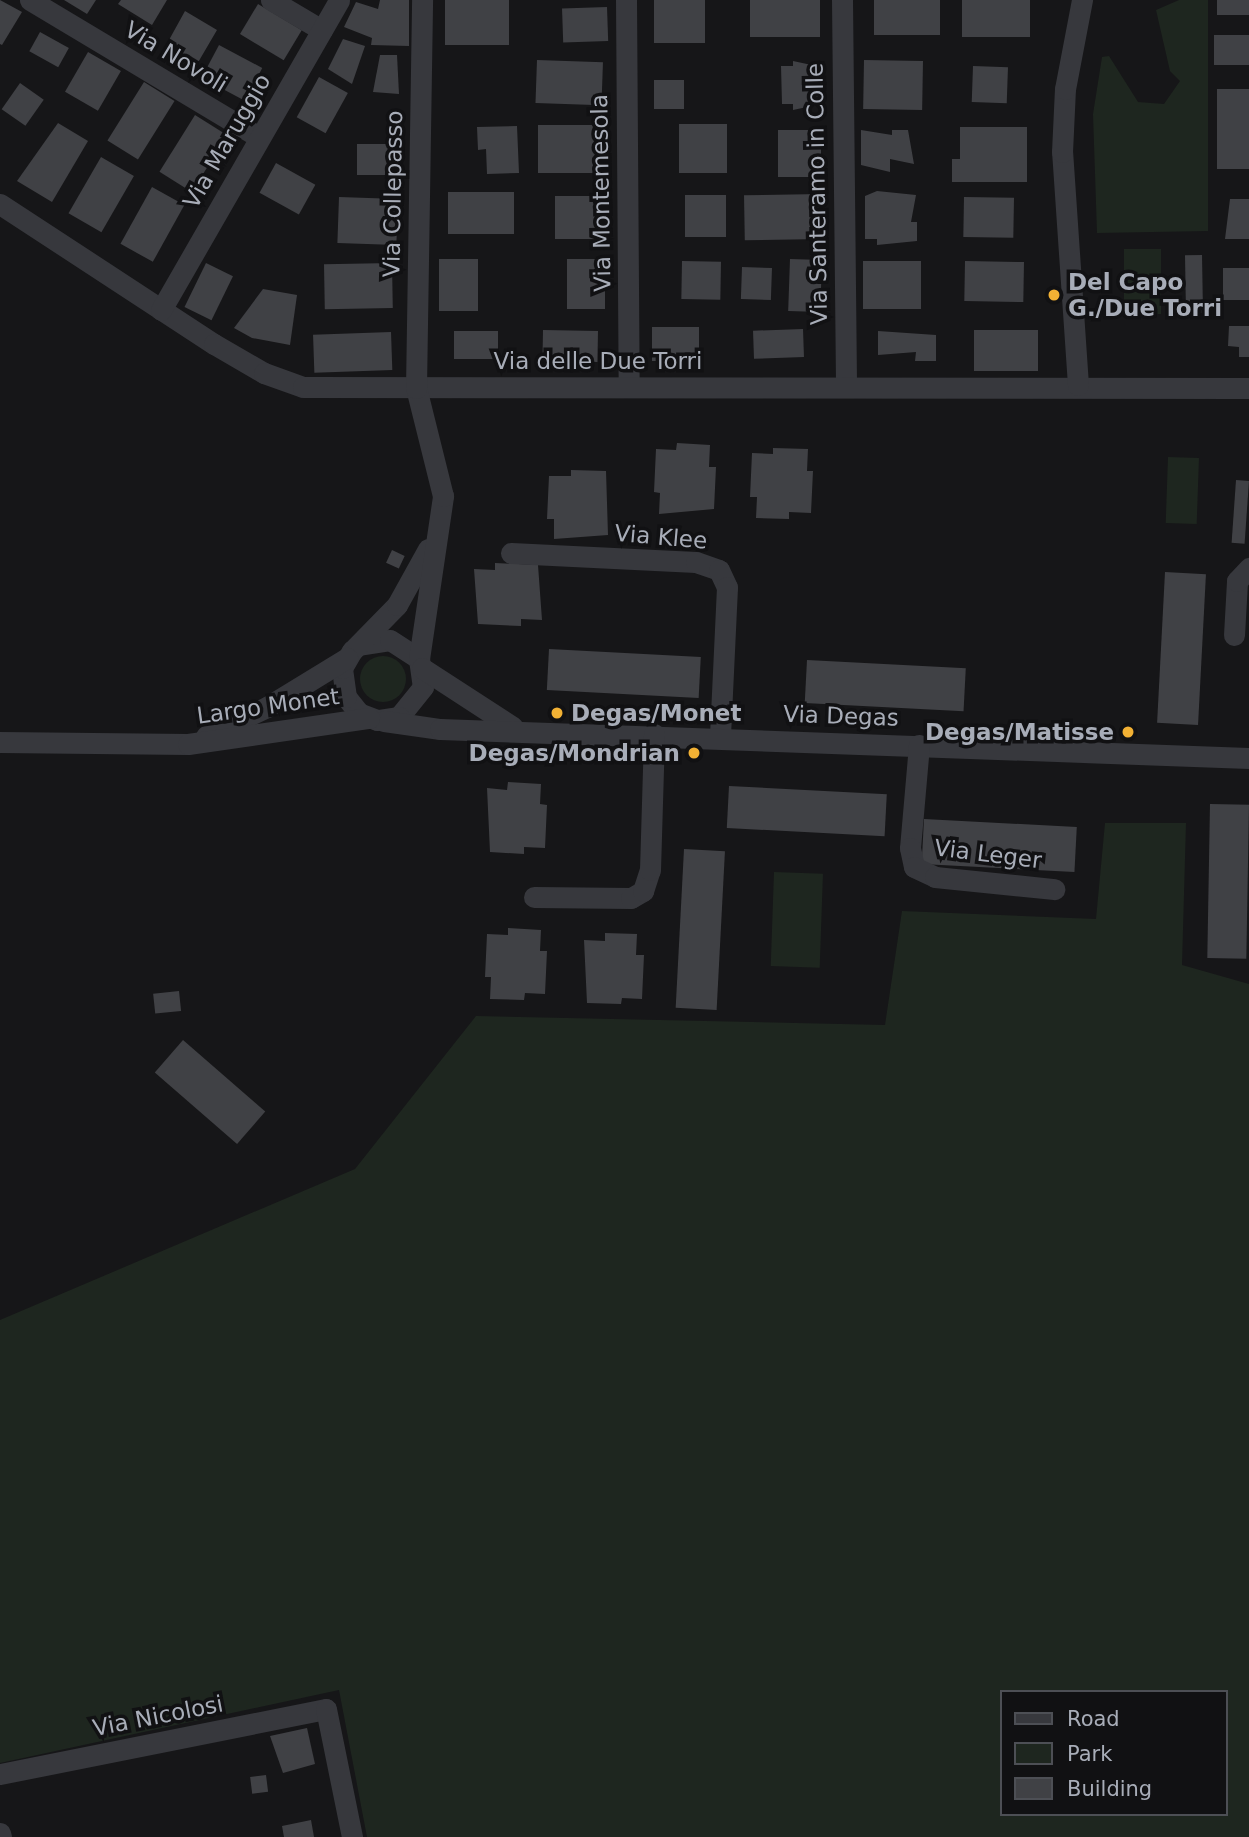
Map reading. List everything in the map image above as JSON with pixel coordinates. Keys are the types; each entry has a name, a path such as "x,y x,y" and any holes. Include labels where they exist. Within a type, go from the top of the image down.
{"street":[{"name":"Via Novoli","path":"30,0 259,137"},
{"path":"271,0 322,30"},
{"name":"Via Maruggio","path":"161,310 339,0"},
{"name":"Via Collepasso","path":"416,388 422,0"},
{"name":"Via Montemesola","path":"626,0 629,386"},
{"name":"Via Santeramo in Colle","path":"842,0 846,387"},
{"path":"1078,386 1062,152 1065,89 1082,0"},
{"name":"Via delle Due Torri","path":"0,204 161,310 289,384 416,388 1249,388"},
{"path":"416,388 442,483 435,539"},
{"name":"Largo Monet","path":"188,744 267,707 353,651 397,605 435,539"},
{"name":"Largo Monet","path":"188,744 376,719 414,703 423,687 420,664 435,539"},
{"name":"Via Klee","path":"511,553 696,562 719,570 727,584 720,737"},
{"path":"1234,635 1237,582 1249,568"},
{"name":"Largo Monet","path":"353,651 390,640 420,664"},
{"name":"Largo Monet","path":"353,651 341,679 346,697 376,719"},
{"path":"420,664 515,728"},
{"name":"Via Degas","path":"376,719 429,728 515,728 1249,758"},
{"path":"534,897 631,898 643,891 650,875 654,734"},
{"path":"0,742 188,744"},
{"name":"Via Leger","path":"919,745 910,848 914,867 935,877 1054,889"},
{"name":"Via Nicolosi","path":"0,1774 326,1709 352,1837"}],"green space":[{"path":"1179,0 1208,0 1208,231 1097,233 1093,114 1102,57 1109,56 1138,102 1164,104 1180,81 1170,71 1156,10"},
{"path":"1124,249 1161,249 1161,314 1124,314"},
{"path":"1168,457 1199,458 1197,524 1166,523"},
{"path":"383,656 399,663 406,679 399,695 383,702 367,695 360,679 367,663"},
{"path":"1105,823 1186,823 1182,965 1249,984 1249,1837 367,1837 339,1690 0,1763 0,1320 355,1169 476,1016 885,1025 902,911 1096,919"},
{"path":"774,872 823,874 820,968 771,966"}],"building":[{"path":"0,0 22,12 2,45 0,44"},
{"path":"64,0 96,0 87,14"},
{"path":"121,0 167,0 152,25 118,4"},
{"path":"380,0 409,0 409,46 371,45 372,38 344,27 356,2 378,9"},
{"path":"445,0 509,0 509,45 445,45"},
{"path":"654,0 705,0 705,43 654,43"},
{"path":"750,0 820,0 820,37 750,37"},
{"path":"874,0 940,0 940,35 874,35"},
{"path":"962,0 1030,0 1030,37 962,37"},
{"path":"1217,0 1249,0 1249,15 1217,15"},
{"path":"258,4 302,30 284,60 240,34"},
{"path":"607,7 608,41 563,43 562,9"},
{"path":"185,11 217,30 193,71 173,60 181,47 169,40"},
{"path":"40,32 69,48 58,67 29,51"},
{"path":"1214,35 1249,35 1249,65 1214,65"},
{"path":"343,39 365,46 352,84 328,69"},
{"path":"219,45 262,68 245,101 202,78"},
{"path":"88,52 121,71 98,111 65,92"},
{"path":"380,55 397,55 399,94 373,92"},
{"path":"537,60 603,62 601,105 535,103"},
{"path":"864,60 923,61 922,110 863,109"},
{"path":"793,61 821,67 821,104 793,110 793,104 782,104 781,66 793,66"},
{"path":"973,66 1008,67 1007,103 972,102"},
{"path":"319,77 348,93 326,133 297,117"},
{"path":"654,80 684,80 684,109 654,109"},
{"path":"144,82 175,101 138,160 107,141"},
{"path":"20,83 44,100 25,126 2,109"},
{"path":"1217,89 1249,89 1249,169 1217,169"},
{"path":"195,115 227,135 192,192 159,172"},
{"path":"58,123 88,141 52,202 17,181"},
{"path":"679,124 727,124 727,173 679,173"},
{"path":"538,125 599,125 599,173 538,173"},
{"path":"517,126 519,173 487,174 486,149 478,150 477,127"},
{"path":"960,127 1027,127 1027,182 952,182 952,159 960,159"},
{"path":"778,130 821,130 821,177 778,177"},
{"path":"861,130 892,135 892,130 908,130 914,164 890,159 890,172 861,165"},
{"path":"357,144 396,144 396,175 357,175"},
{"path":"101,157 134,176 101,232 68,213"},
{"path":"276,163 315,185 299,215 260,193"},
{"path":"152,187 184,205 153,262 120,244"},
{"path":"877,191 916,195 911,222 917,222 917,241 877,245 877,239 865,239 865,196"},
{"path":"448,192 514,192 514,234 448,234"},
{"path":"821,194 822,239 745,240 744,195"},
{"path":"685,195 726,195 726,237 685,237"},
{"path":"555,196 602,196 602,239 555,239"},
{"path":"339,197 398,199 396,245 337,243"},
{"path":"964,197 1014,198 1013,238 963,237"},
{"path":"1230,199 1249,199 1249,239 1225,239"},
{"path":"1185,255 1202,255 1203,313 1186,313"},
{"path":"439,259 478,259 478,311 439,311"},
{"path":"567,259 605,259 605,309 567,309"},
{"path":"790,259 822,260 820,312 788,311"},
{"path":"682,261 721,262 720,300 681,299"},
{"path":"863,261 921,261 921,309 863,309"},
{"path":"965,261 1024,262 1023,302 964,301"},
{"path":"206,263 233,276 211,320 185,307"},
{"path":"392,263 393,308 325,309 324,264"},
{"path":"742,267 772,268 771,300 741,299"},
{"path":"1223,268 1249,268 1249,300 1223,300"},
{"path":"263,289 297,295 290,345 252,338 234,328"},
{"path":"1229,326 1249,326 1249,357 1239,357 1239,347 1228,346"},
{"path":"652,327 699,327 699,361 652,361"},
{"path":"803,329 804,357 754,359 753,331"},
{"path":"543,330 598,331 597,362 542,361"},
{"path":"974,330 1038,330 1038,371 974,371"},
{"path":"454,331 498,331 498,359 454,359"},
{"path":"878,331 936,335 936,361 915,361 916,352 878,355"},
{"path":"391,332 392,370 314,373 313,335"},
{"path":"677,443 710,445 709,467 716,467 714,509 659,514 660,493 654,492 656,449 676,450"},
{"path":"773,448 808,449 807,471 813,471 811,513 789,512 789,519 756,518 757,497 750,497 752,453 773,454"},
{"path":"571,470 606,471 608,535 554,539 554,519 547,519 549,476 571,476"},
{"path":"1236,480 1249,481 1245,544 1232,543"},
{"path":"392,550 405,556 399,569 386,563"},
{"path":"495,563 538,565 542,620 521,619 521,626 478,624 474,569 495,570"},
{"path":"1165,572 1206,574 1198,725 1157,723"},
{"path":"549,649 701,657 699,698 547,690"},
{"path":"807,660 966,668 964,711 805,703"},
{"path":"508,782 541,784 540,804 547,805 545,848 524,847 524,854 490,852 487,788 507,790"},
{"path":"729,786 887,794 885,836 727,828"},
{"path":"1210,804 1249,805 1246,959 1207,958"},
{"path":"924,819 1077,827 1074,872 922,864"},
{"path":"684,849 725,851 717,1010 676,1008"},
{"path":"508,928 541,930 540,951 547,951 545,994 525,993 524,1000 490,999 491,977 485,977 487,934 508,935"},
{"path":"605,933 637,934 636,955 644,955 642,999 622,998 621,1004 587,1003 584,940 605,941"},
{"path":"179,991 181,1011 155,1014 153,994"},
{"path":"183,1040 265,1112 237,1144 155,1072"},
{"path":"307,1728 315,1764 283,1773 270,1736"},
{"path":"266,1775 268,1792 252,1794 250,1777"},
{"path":"311,1820 314,1837 284,1837 282,1826"}],"place":[{"name":"Del Capo G./Due Torri","path":"1054,295"},
{"name":"Degas/Monet","path":"557,713"},
{"name":"Degas/Matisse","path":"1128,732"},
{"name":"Degas/Mondrian","path":"694,753"}]}
